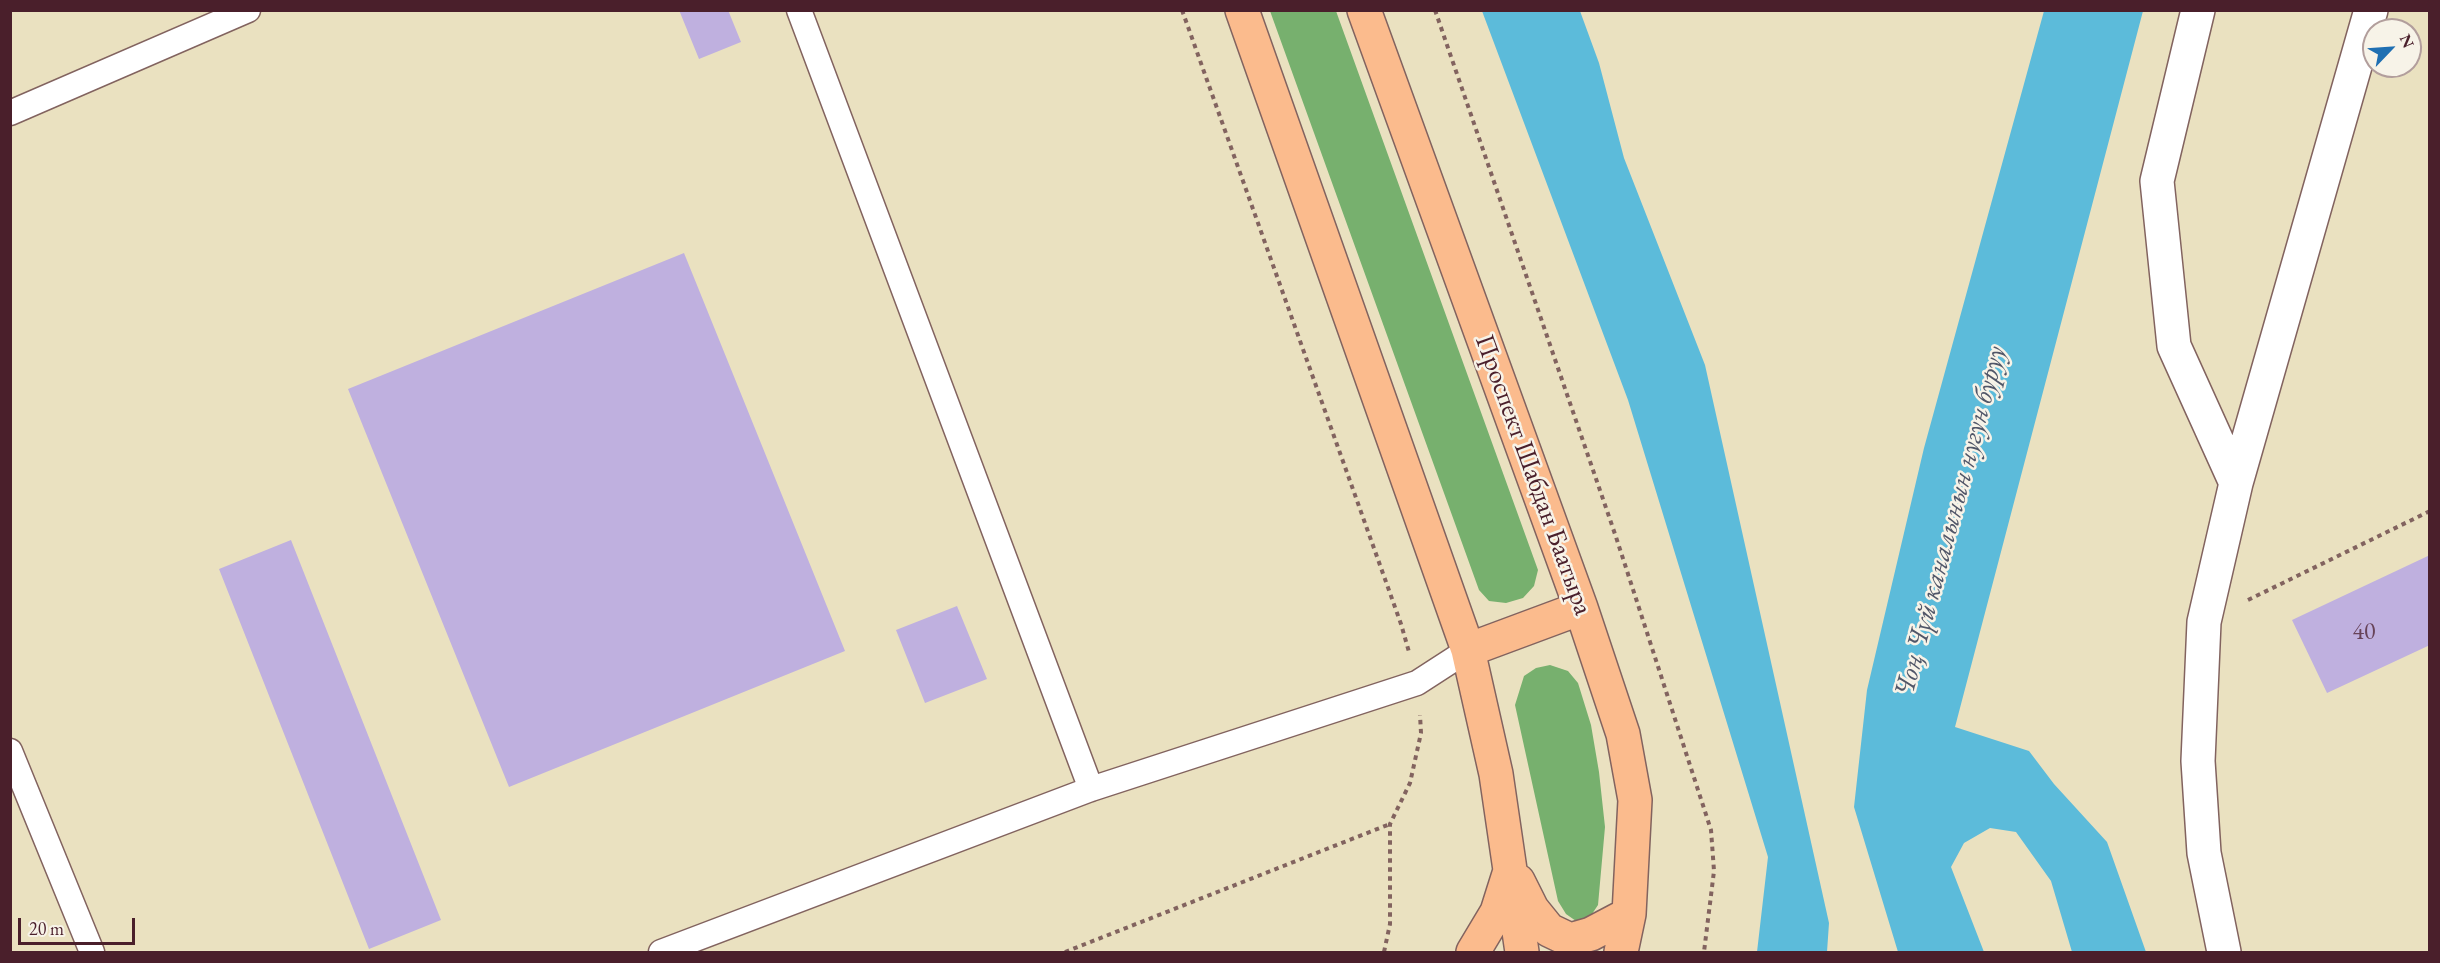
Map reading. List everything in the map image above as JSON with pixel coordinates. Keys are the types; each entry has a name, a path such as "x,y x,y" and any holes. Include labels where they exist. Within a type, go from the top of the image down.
{"main road":[{"path":"1242,10 1468,650 1496,774 1522,952"},
{"name":"Проспект Шабдан Баатыра","path":"1364,10 1581,608 1623,734 1635,800 1629,914 1621,952"},
{"path":"1468,650 1581,608"},
{"path":"1511,866 1532,909 1549,930 1570,940 1590,934 1629,914"},
{"path":"1473,952 1497,912 1511,866"}],"street":[{"path":"2198,10 2157,181 2174,346 2236,483"},
{"path":"2224,952 2204,853 2198,761 2204,622 2236,483 2371,10"}],"lane":[{"path":"10,113 248,10"},
{"path":"799,10 1091,789"},
{"path":"661,952 1091,789 1417,682 1468,650"},
{"path":"10,751 92,952"}],"path":[{"path":"1182,10 1401,624 1417,682 1421,733 1410,783 1390,824 1390,924 1384,952"},
{"path":"1435,10 1616,537 1711,830 1714,871 1704,952"},
{"path":"2204,622 2430,511"},
{"path":"1065,952 1390,824"}],"green space":[{"path":"1270,11 1336,11 1538,570 1534,586 1523,598 1506,603 1489,601 1479,590"},
{"path":"1550,665 1568,671 1578,683 1591,725 1605,827 1598,905 1590,917 1576,921 1566,914 1558,901 1515,705 1524,676 1536,668"}],"water":[{"path":"1482,11 1580,11 1599,63 1624,158 1705,365 1829,923 1827,952 1757,952 1768,857 1628,400"},
{"name":"Чоң Чүй каналынын нугун буруу","path":"2044,11 2143,11 1955,727 2029,751 2054,784 2107,842 2146,952 2072,952 2051,881 2016,832 1990,828 1964,843 1951,867 1984,952 1898,952 1854,807 1867,690 1924,448"}],"building":[{"path":"679,10 728,10 741,42 699,59"},
{"path":"684,253 845,651 509,787 348,389"},
{"path":"291,540 441,920 369,949 219,569"},
{"path":"2430,555 2430,645 2327,693 2292,620"},
{"path":"957,606 987,679 925,703 896,630"}]}
